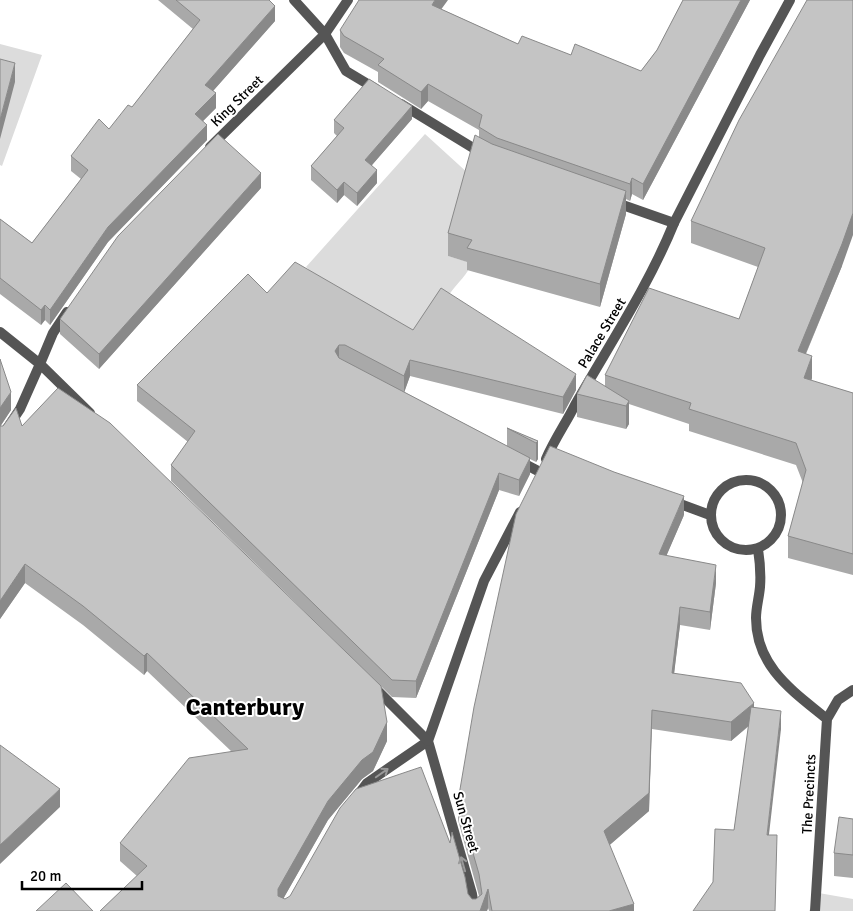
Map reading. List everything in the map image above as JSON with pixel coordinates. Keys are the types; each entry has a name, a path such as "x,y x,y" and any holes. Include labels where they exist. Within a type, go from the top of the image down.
{"street":[{"path":"294,0 325,34 346,71 494,161"},
{"name":"King Street","path":"202,155 325,34 348,0"},
{"name":"Palace Street","path":"506,454 538,476 589,380 637,300 664,248 674,223 790,0"},
{"path":"602,198 674,223"},
{"path":"0,439 20,409 52,333 75,302"},
{"path":"0,332 40,364 96,419"},
{"path":"738,480 750,480 756,481 771,490 780,505 781,523 776,534 768,543 758,549 747,551 725,544 712,527 710,516 712,504 718,494 738,480"},
{"path":"666,498 710,516"},
{"path":"349,806 368,783 428,741 484,581 523,506"},
{"path":"758,549 760,569 756,617 758,642 775,672 827,719"},
{"path":"366,680 428,741"},
{"name":"The Precincts","path":"815,911 827,719 838,700 853,690"},
{"name":"Sun Street","path":"428,741 472,894 475,911"}],"shaded area":[{"path":"0,44 42,55 2,166 0,165"},
{"path":"425,134 470,175 448,256 471,263 465,275 441,305 413,346 328,288 306,267"},
{"path":"813,892 853,899 853,911 809,911 812,906"}],"building":[{"path":"176,0 269,0 275,6 205,85 216,93 195,114 207,125 108,227 50,310 45,305 41,310 0,278 0,219 32,243 88,170 71,156 99,119 109,129 128,105 132,107 200,20"},
{"path":"359,0 435,0 432,5 518,44 522,36 571,55 575,44 641,71 657,50 683,0 741,0 643,184 632,178 630,184 497,138 479,127 482,115 428,84 421,92 378,65 384,59 344,36 340,30"},
{"path":"807,0 853,0 853,213 798,351 812,356 804,378 853,393 853,554 788,536 806,470 796,443 689,409 691,403 605,375 649,288 739,319 765,248 691,221 739,120"},
{"path":"0,59 15,63 0,120"},
{"path":"369,79 412,106 365,160 377,170 357,193 344,182 337,190 311,166 344,128 334,120"},
{"path":"218,134 261,173 99,354 60,319 118,236"},
{"path":"475,135 492,144 626,191 600,284 467,248 472,240 448,233"},
{"path":"295,262 413,330 441,288 576,374 563,397 410,360 404,376 345,345 339,345 335,351 339,358 530,458 519,480 499,473 416,681 392,680 171,465 195,431 137,385 248,274 267,293"},
{"path":"0,359 11,392 0,408"},
{"path":"587,375 629,401 626,406 577,394"},
{"path":"58,388 110,423 381,686 387,722 373,752 362,760 328,801 278,889 278,896 285,899 290,896 340,808 356,789 421,767 450,843 452,832 468,894 472,899 476,899 482,894 479,874 458,801 474,707 516,514 550,446 614,472 684,496 659,554 716,565 710,612 680,607 672,673 741,683 754,703 731,722 652,710 649,793 604,831 634,904 609,911 492,911 488,889 480,911 100,911 147,866 120,843 189,758 248,749 147,653 144,656 83,606 25,564 0,601 0,426 3,426 16,408 22,426"},
{"path":"507,428 538,441 536,443"},
{"path":"751,707 781,711 767,835 777,835 775,911 693,911 713,882 715,829 734,830"},
{"path":"0,745 60,789 0,845"},
{"path":"839,817 853,819 853,855 834,853"},
{"path":"66,883 93,911 36,911"}],"district":[{"name":"Canterbury","path":"245,707"}]}
